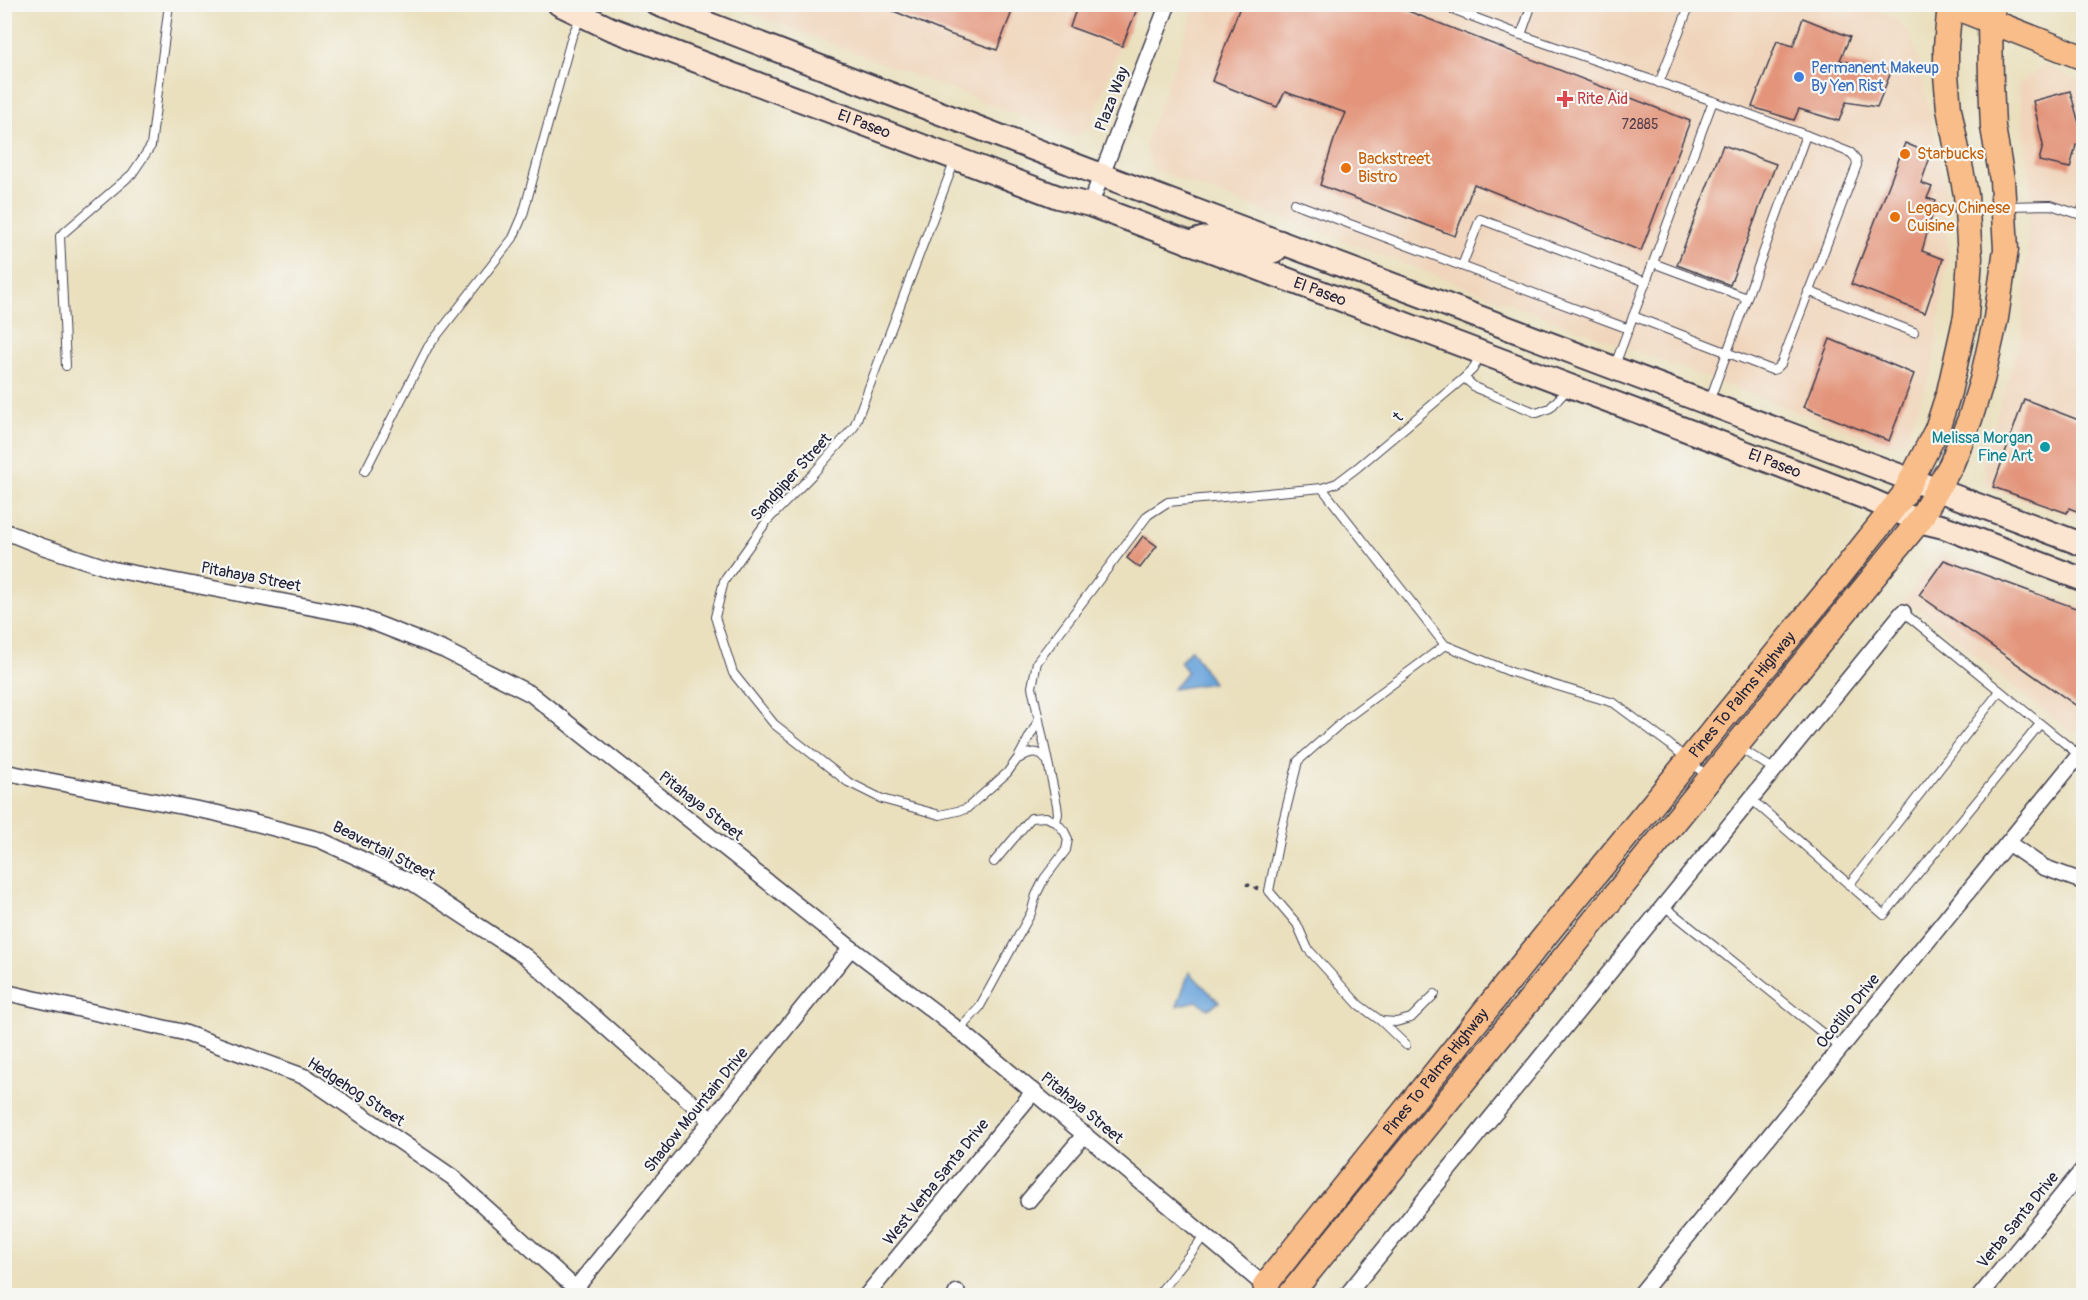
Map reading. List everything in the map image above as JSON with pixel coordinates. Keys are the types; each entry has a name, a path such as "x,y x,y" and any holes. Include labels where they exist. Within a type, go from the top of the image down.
{"main road":[{"path":"1949,5 1992,13 2084,58"},
{"name":"Pines To Palms Highway","path":"1271,1290 1549,931 1689,761 1902,495 1937,429 1949,392 1966,316 1970,258 1966,195 1949,109 1946,75 1949,5"},
{"name":"Pines To Palms Highway","path":"1289,1296 1920,521 1951,465 1983,380 1993,338 2006,249 2002,180 1994,127 1992,13"}],"street":[{"name":"El Paseo","path":"559,4 609,28 1058,197 1090,205 1632,410 1685,429 1720,436 1740,437 1902,495"},
{"name":"El Paseo","path":"657,4 1708,404 1902,495 1920,521 1944,527 2084,580"},
{"name":"Plaza Way","path":"1090,205 1168,4"},
{"path":"1188,243 1202,238 1223,238 1264,253 1276,250 1280,242"},
{"path":"1481,354 1490,344 1501,342 1558,355 1588,365 1610,367 1617,388 1632,410"},
{"path":"1902,495 1925,497 1936,492 2084,545"},
{"name":"Pitahaya Street","path":"4,531 41,546 111,568 357,616 444,650 531,694 959,1030 1271,1290"},
{"path":"1346,1296 1904,612"},
{"name":"Ocotillo Drive","path":"1640,1296 2081,752"},
{"name":"Beavertail Street","path":"4,772 216,813 320,840 413,883 526,957 711,1119"},
{"path":"2008,843 2043,867 2084,882"},
{"name":"Shadow Mountain Drive","path":"572,1292 852,948"},
{"name":"Hedgehog Street","path":"4,992 182,1032 308,1078 452,1177 572,1292"},
{"name":"West Verba Santa Drive","path":"866,1296 1034,1091"},
{"path":"1028,1201 1085,1134"},
{"name":"Verba Santa Drive","path":"1980,1296 2084,1168"}],"lane":[{"path":"66,366 60,236 132,174 151,146 169,4"},
{"path":"1438,4 1806,135 1851,153 1856,159 1857,165 1781,364 1776,369 1772,370 1727,354 1633,316"},
{"path":"1468,16 1473,4"},
{"path":"1521,35 1532,4"},
{"path":"1659,83 1690,4"},
{"path":"365,471 428,347 513,238 524,214 572,36 582,16"},
{"path":"1610,367 1629,329 1713,101"},
{"path":"1708,404 1806,135"},
{"name":"Sandpiper Street","path":"956,159 854,427 767,521 724,581 715,617 732,673 774,724 848,782 882,799 940,815 966,809 1007,774 1038,722"},
{"path":"1294,203 1629,329"},
{"path":"2003,206 2051,205 2082,215 2084,205"},
{"path":"1462,266 1480,219 1646,282"},
{"path":"1653,263 1747,298"},
{"path":"1808,291 1914,332"},
{"name":"t","path":"1322,488 1337,483 1359,467 1464,378 1473,369 1481,354"},
{"path":"1464,378 1476,388 1538,413 1550,408 1570,387"},
{"path":"1056,822 1058,814 1032,687 1037,662 1152,510 1176,500 1322,488 1445,645 1511,672 1614,703 1710,779"},
{"path":"1904,612 2040,724 2081,752"},
{"path":"1406,1045 1381,1021 1359,1005 1308,949 1297,924 1270,896 1270,885 1298,761 1348,717 1445,645"},
{"path":"1849,885 2000,691"},
{"path":"1751,800 1884,915 2040,724"},
{"path":"1737,746 1774,770"},
{"path":"1018,758 1033,752 1043,756 1047,763"},
{"path":"959,1030 979,1008 1031,913 1044,879 1066,850 1068,839 1056,822 1046,817 1031,818 994,862"},
{"path":"1664,906 1841,1048"},
{"path":"1381,1021 1396,1022 1411,1017 1435,994"},
{"path":"1157,1296 1205,1234"}],"shaded area":[{"path":"730,5 1135,5 1090,127 1074,136"},
{"path":"1196,5 1863,5 1896,19 1912,37 1919,64 1945,185 1948,255 1933,367 1906,440 1885,445 1153,169 1145,145"},
{"path":"2044,65 2083,83 2083,520 1987,486 1983,460 2022,333 2031,190 2018,85"},
{"path":"1939,552 2083,607 2083,722 2074,735 1917,608 1901,605"}],"water":[{"path":"1191,649 1213,683 1173,689 1187,671 1180,662"},
{"path":"1189,972 1219,1002 1208,1009 1197,1001 1177,1006"}],"building":[{"path":"877,4 1015,4 997,50 946,33"},
{"path":"1078,4 1139,4 1122,46 1070,27"},
{"path":"1241,4 1390,4 1690,121 1641,251 1474,184 1455,236 1320,185 1334,140 1346,113 1285,92 1277,107 1212,81"},
{"path":"1803,18 1850,37 1840,60 1891,72 1877,107 1846,102 1839,121 1799,109 1794,120 1752,107 1777,41 1793,46"},
{"path":"2070,91 2084,143 2076,145 2070,168 2039,161 2043,145 2033,101"},
{"path":"1905,143 1931,154 1921,183 1932,187 1927,198 1936,201 1922,251 1943,259 1925,313 1851,284"},
{"path":"1723,145 1776,164 1730,285 1677,265"},
{"path":"1830,339 1914,374 1889,441 1804,407"},
{"name":"Melissa Morgan Fine Art","path":"2024,399 2084,422 2084,514 2069,508 2067,513 1993,487"},
{"path":"1143,536 1157,546 1140,568 1127,558"},
{"path":"1944,560 2084,611 2084,711 1919,595"}],"place":[{"name":"Permanent Makeup By Yen Rist","path":"1799,77"},
{"name":"Rite Aid","path":"1565,99"},
{"name":"Starbucks","path":"1905,154"},
{"name":"Backstreet Bistro","path":"1346,168"},
{"name":"Legacy Chinese Cuisine","path":"1895,217"},
{"name":"Melissa Morgan Fine Art","path":"2045,447"}]}
